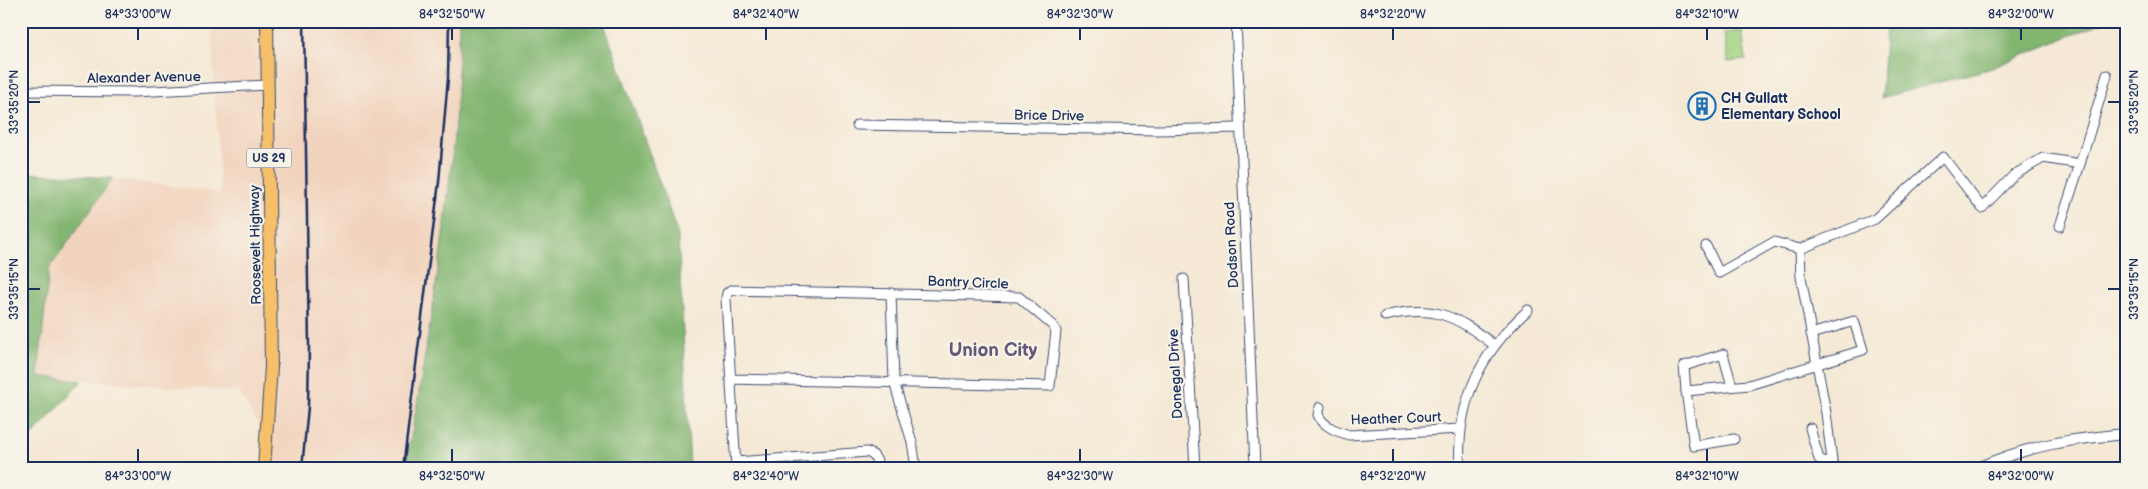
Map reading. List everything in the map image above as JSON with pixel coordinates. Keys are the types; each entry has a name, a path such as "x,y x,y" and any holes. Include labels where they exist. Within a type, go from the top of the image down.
{"main road":[{"name":"Roosevelt Highway","path":"264,468 271,367 266,21"}],"street":[{"name":"Dodson Road","path":"1236,21 1255,468"},
{"path":"2060,226 2107,75"},
{"name":"Alexander Avenue","path":"21,91 134,92 268,85"},
{"name":"Brice Drive","path":"857,125 1159,130 1240,128"},
{"path":"1706,246 1720,273 1774,242 1800,249 1875,219 1944,157 1982,208 2014,175 2043,158 2080,164"},
{"path":"1800,249 1801,276 1817,364 1832,466"},
{"name":"Donegal Drive","path":"1184,279 1195,468"},
{"name":"Bantry Circle","path":"731,290 1019,297 1052,325 1056,331 1050,386 730,379 726,299 727,293 731,290"},
{"path":"891,293 894,382 912,442 916,468"},
{"path":"1460,468 1460,429 1471,388 1483,362 1494,345 1510,326 1528,310"},
{"path":"1385,316 1413,311 1442,314 1467,325 1494,345"},
{"path":"1686,391 1749,384 1862,350 1854,322 1812,334"},
{"path":"1732,386 1723,354 1684,366 1694,446 1734,439"},
{"path":"730,379 736,465 867,452 873,454 877,461 877,468"},
{"name":"Heather Court","path":"1320,407 1318,415 1321,421 1335,430 1349,435 1460,429"},
{"path":"1810,428 1819,459 1832,466"},
{"path":"1977,468 2019,451 2046,444 2077,438 2127,434"}],"shaded area":[{"path":"211,21 459,21 459,71 443,241 412,433 404,468 265,468 263,433 239,392 38,377 49,269 113,178 220,193"}],"green space":[{"path":"459,21 603,21 678,235 690,468 404,468 418,396 446,210 457,97"},
{"path":"1886,21 2106,21 1992,68 1881,98"},
{"path":"1742,31 1746,60 1728,62 1724,33"},
{"path":"21,173 113,178 49,269 38,376 82,381 21,448"}],"railway":[{"path":"302,468 308,407 309,347 304,21"},
{"path":"403,468 439,182 448,78 449,21"}],"place":[{"name":"CH Gullatt Elementary School","path":"1702,106"}],"district":[{"name":"Union City","path":"993,349"}]}
